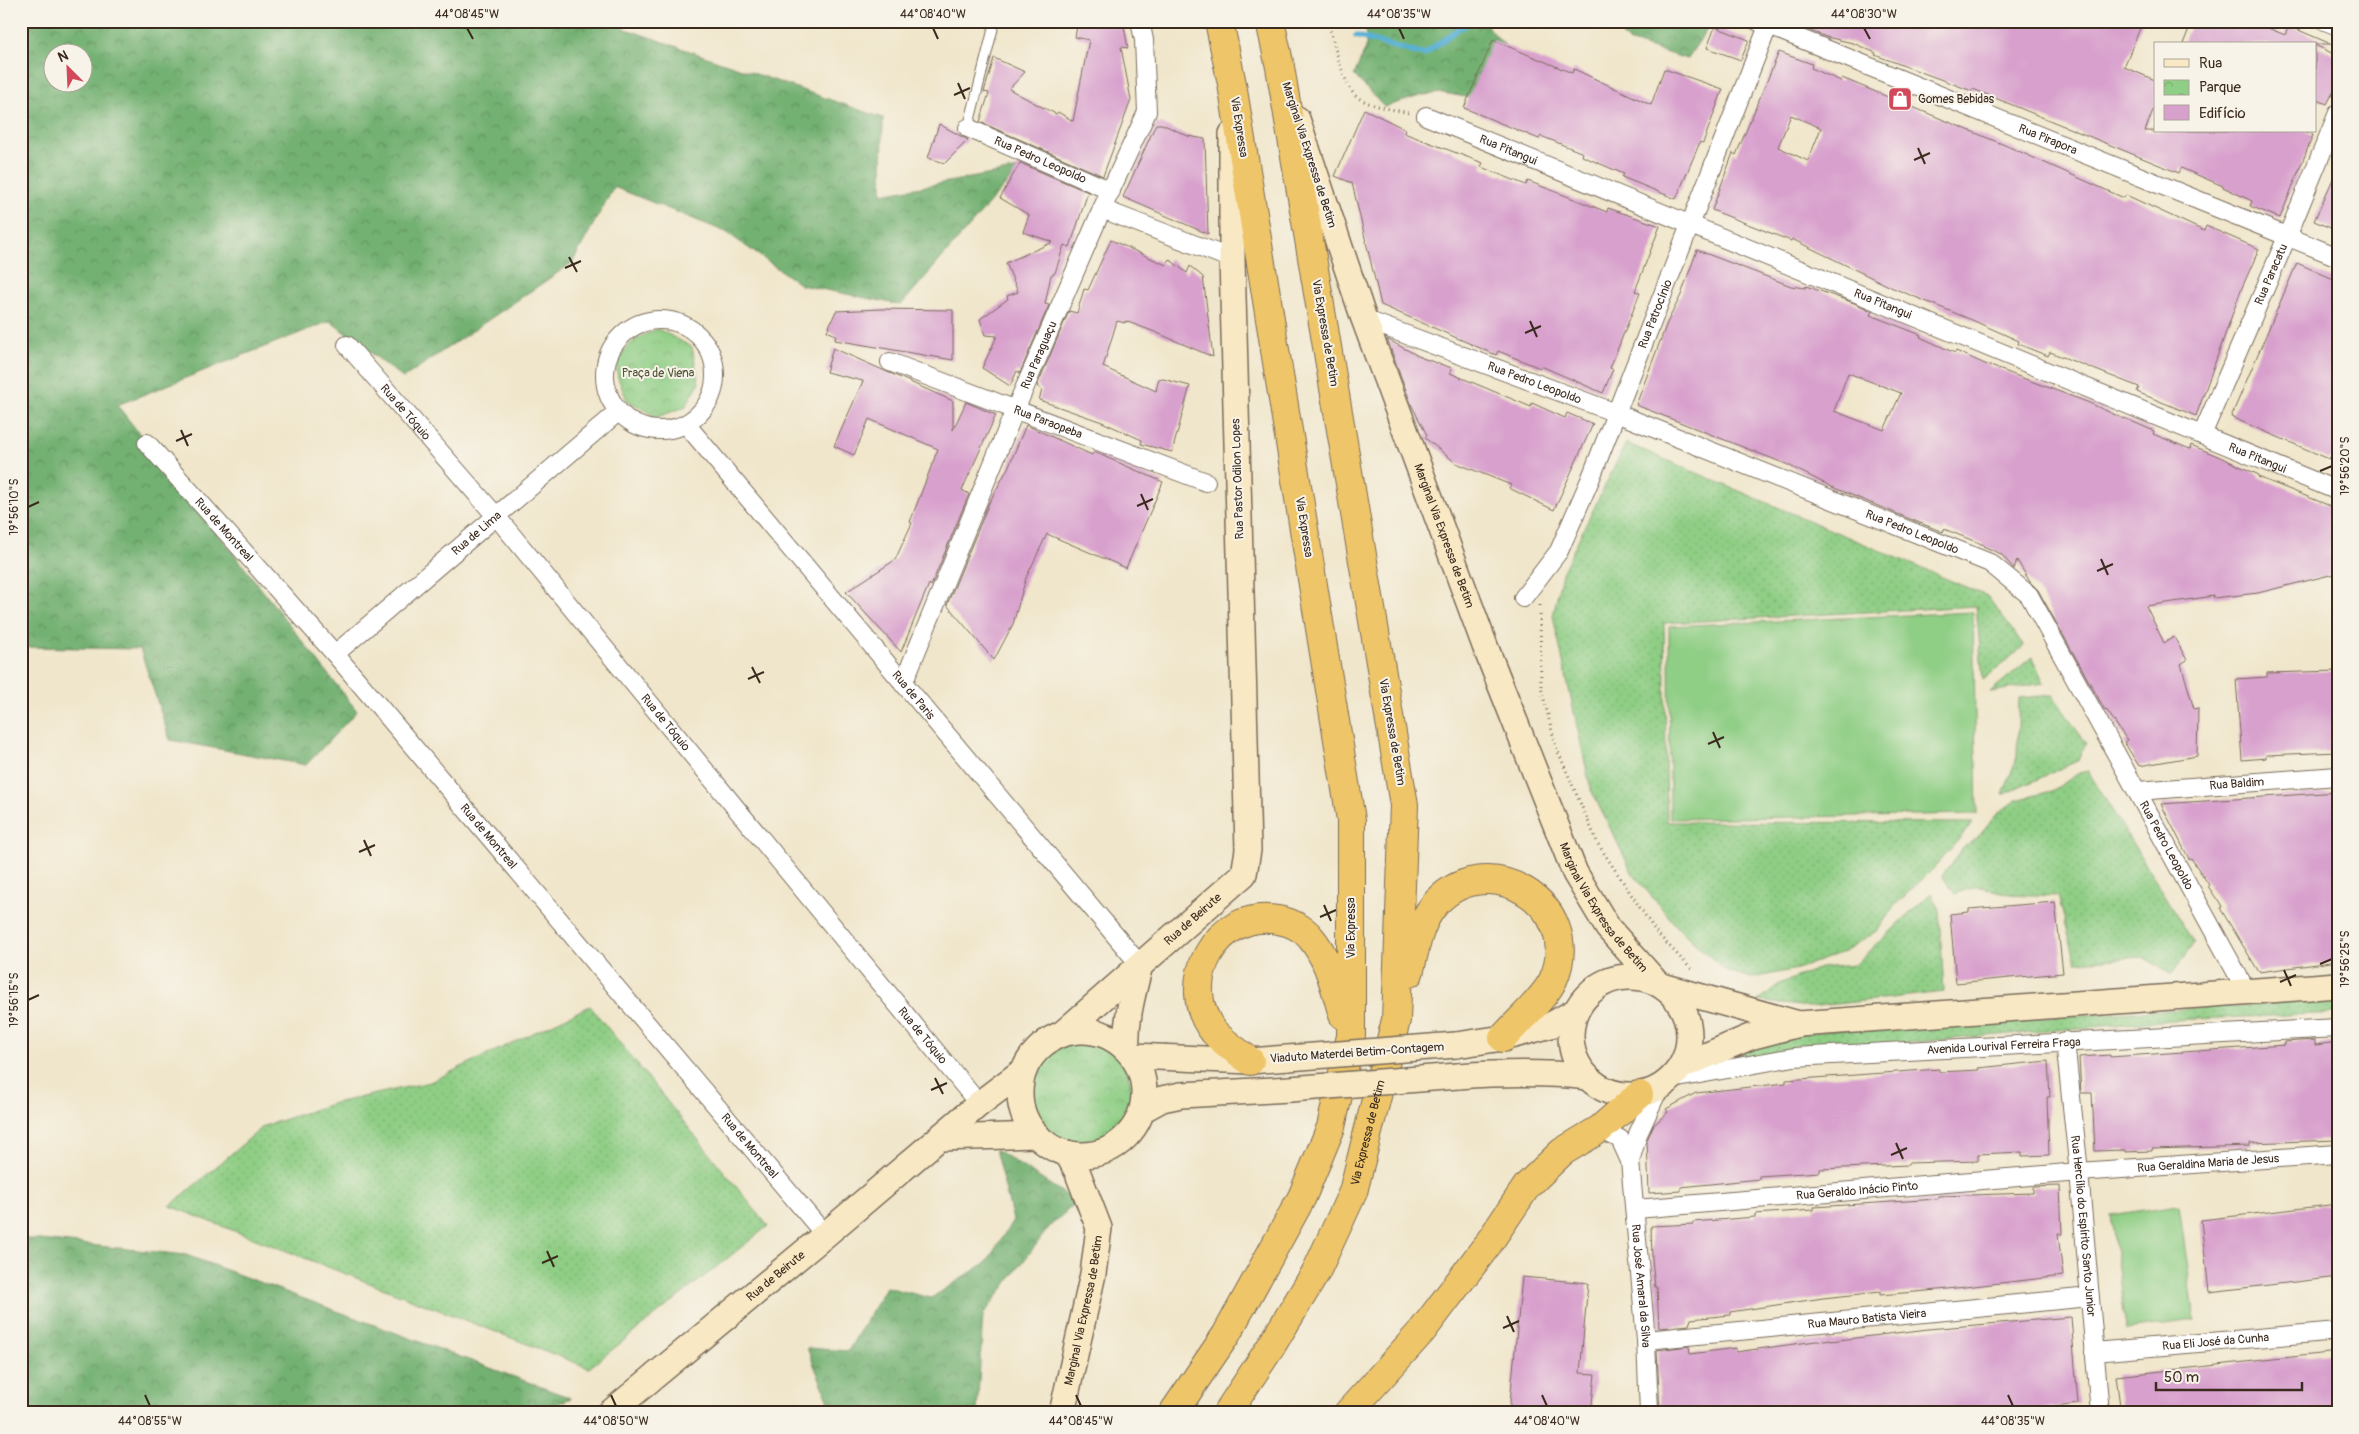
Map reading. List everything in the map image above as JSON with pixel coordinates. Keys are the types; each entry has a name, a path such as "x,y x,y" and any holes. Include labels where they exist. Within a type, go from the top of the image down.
{"highway":[{"name":"Via Expressa","path":"1219,21 1232,84 1351,820 1350,1036"},
{"name":"Via Expressa de Betim","path":"1227,1413 1270,1348 1316,1272 1353,1192 1396,1020 1404,805 1280,67 1270,21"},
{"path":"1396,1020 1421,928 1432,908 1448,892 1469,883 1492,880 1515,885 1535,897 1549,914 1558,936 1559,958 1552,981 1539,1000 1503,1038"},
{"path":"1173,1413 1226,1335 1302,1196 1331,1127 1350,1036 1325,961 1311,937 1291,922 1268,918 1246,921 1226,932 1210,948 1200,968 1198,991 1203,1013 1215,1032 1250,1061"},
{"path":"1348,1413 1422,1331 1488,1244 1527,1186 1562,1152 1600,1129 1663,1082"}],"street":[{"name":"Rua Paraguaçu","path":"903,684 1015,410 1102,209 1147,112 1144,40 1140,21"},
{"path":"2325,21 2338,26"},
{"name":"Rua Patrocínio","path":"1523,598 1559,551 1590,480 1691,225 1765,23"},
{"name":"Rua Pirapora","path":"1765,23 2338,257"},
{"name":"Marginal Via Expressa de Betim","path":"1280,67 1364,319 1485,646 1575,873 1608,928 1661,984"},
{"name":"Rua Pastor Odilon Lopes","path":"1232,84 1232,259 1248,850 1244,874"},
{"name":"Rua Paracatu","path":"2202,435 2338,113"},
{"name":"Rua Pitangui","path":"1426,116 2338,491"},
{"name":"Rua Pedro Leopoldo","path":"968,128 1111,191"},
{"path":"1102,209 1232,259"},
{"name":"Rua Pedro Leopoldo","path":"1364,319 1616,413 1990,563 2029,595 2247,992"},
{"path":"661,320 679,323 695,332 707,345 714,362 715,380 711,397 701,413 686,424 669,430 650,430 632,424 618,412 608,396 604,379 606,361 614,344 626,331 643,323 661,320"},
{"name":"Rua de Tóquio","path":"347,346 496,516 978,1104"},
{"name":"Rua Paraopeba","path":"890,362 1206,482"},
{"name":"Rua de Lima","path":"335,654 618,412"},
{"name":"Rua de Paris","path":"686,424 1140,965"},
{"name":"Rua de Montreal","path":"148,443 335,654 825,1235"},
{"name":"Rua Baldim","path":"2137,791 2338,776"},
{"name":"Rua de Beirute","path":"1062,1034 1244,874"},
{"path":"1130,1052 1113,1038 1097,1032 1079,1030 1062,1034 1047,1042 1033,1055 1024,1070 1020,1088 1021,1105 1027,1121 1037,1135 1054,1148 1067,1153 1085,1155 1102,1152 1114,1146 1126,1137 1137,1123 1142,1110 1145,1091 1141,1072 1130,1052 1126,1034 1140,965"},
{"path":"1799,1024 1704,999 1638,976 1619,977 1601,984 1586,996 1576,1011 1571,1028 1571,1045 1577,1062 1588,1077 1602,1088 1620,1094 1663,1082 1750,1037 1799,1024 2338,985"},
{"path":"1661,984 1678,999 1687,1015 1690,1032 1689,1049 1663,1082"},
{"name":"Viaduto Materdei Betim-Contagem","path":"1130,1052 1250,1061 1456,1045 1503,1038 1551,1025 1576,1011"},
{"name":"Avenida Lourival Ferreira Fraga","path":"1663,1082 1794,1057 2065,1041 2338,1028"},
{"name":"Rua Hercílio do Espírito Santo Junior","path":"2065,1041 2079,1172 2100,1413"},
{"name":"Rua de Beirute","path":"610,1413 825,1235 978,1104 1024,1070"},
{"path":"1142,1110 1162,1099 1181,1095 1503,1073 1558,1074 1588,1077"},
{"name":"Rua José Amaral da Silva","path":"1630,1161 1638,1134 1663,1082"},
{"name":"Rua José Amaral da Silva","path":"1600,1129 1620,1139 1630,1161 1636,1208 1646,1340 1649,1413"},
{"path":"940,1138 1037,1135"},
{"name":"Marginal Via Expressa de Betim","path":"1062,1413 1093,1274 1098,1228 1077,1171 1067,1153"},
{"name":"Rua Geraldina Maria de Jesus","path":"2079,1172 2338,1154"},
{"name":"Rua Geraldo Inácio Pinto","path":"1636,1208 2079,1172"},
{"name":"Rua Mauro Batista Vieira","path":"1646,1340 2090,1297"},
{"name":"Rua Eli José da Cunha","path":"2094,1352 2338,1331"}],"lane":[{"path":"968,128 995,21"}],"path":[{"path":"1328,21 1340,66 1355,96 1376,106 1426,116"},
{"path":"1523,598 1540,603 1541,687 1556,747 1598,844 1656,932 1700,979 1704,999"}],"green space":[{"path":"21,21 603,21 883,118 882,194 1019,169 901,305 801,285 726,232 614,187 572,263 403,378 330,321 117,405 357,711 306,765 170,740 140,649 21,647"},
{"path":"1366,21 1493,21 1487,26 1513,54 1477,99 1443,93 1423,95 1384,107 1354,75 1366,48"},
{"path":"1567,21 1623,21 1621,25 1627,21 1697,21 1708,28 1687,59 1628,41 1609,23"},
{"name":"Praça de Viena","path":"658,329 692,347 699,383 685,407 657,417 627,400 619,382 617,371 621,355 626,349 643,335"},
{"path":"1626,443 1987,596 2024,646 1983,680 1976,606 1664,623 1667,822 1973,823 1933,869 1894,906 1878,930 1843,952 1797,969 1752,978 1726,971 1680,930 1633,874 1591,790 1553,616 1562,573"},
{"path":"1973,612 1977,814 1670,819 1669,626"},
{"path":"2032,657 2044,683 1990,692"},
{"path":"2053,695 2086,744 2077,761 2003,795 2017,757 2019,698"},
{"path":"2088,771 2194,943 2172,974 2143,957 2076,962 2058,896 2010,894 1977,886 1955,894 1942,876 1964,847 1980,835 1997,814 2016,800 2052,791 2079,773"},
{"path":"1931,893 1939,910 1944,992 1809,1007 1758,1001 1779,984 1820,968 1855,965"},
{"path":"2338,1000 2338,1013 2173,1020 1789,1053 1701,1067 1791,1035 1842,1029"},
{"path":"590,1006 768,1226 589,1368 170,1206 264,1126 335,1103 430,1082"},
{"path":"1082,1043 1101,1047 1118,1057 1128,1074 1132,1093 1128,1112 1118,1129 1101,1139 1082,1143 1063,1139 1046,1129 1036,1112 1032,1093 1036,1074 1046,1057 1063,1047"},
{"path":"995,1149 1077,1202 1050,1226 983,1315 977,1413 777,1413 831,1406 807,1348 848,1351 886,1287 931,1298 987,1262 1013,1220"},
{"path":"2179,1205 2195,1320 2126,1329 2111,1215"},
{"path":"21,1238 186,1255 571,1398 535,1413 21,1413"}],"building":[{"path":"1078,21 1123,21 1128,48 1121,47 1131,100 1103,176 980,122 989,93 984,92 994,58 1025,72 1009,89 1073,121 1089,40 1075,37"},
{"path":"1786,21 2143,21 2124,67 2154,80 2154,108 2145,131 2307,132 2313,135 2280,218 2250,206 2252,201 2223,186 2181,168 2179,173 1973,89 1972,91 1875,55 1876,53 1853,43 1826,37"},
{"path":"2192,21 2251,21 2285,35 2289,26 2331,44 2316,44 2316,42 2184,42"},
{"path":"1715,27 1749,40 1741,60 1707,48"},
{"path":"1493,40 1572,73 1574,69 1651,105 1664,69 1723,89 1703,143 1700,142 1676,199 1622,177 1624,174 1582,156 1583,153 1541,136 1539,139 1464,108"},
{"path":"2316,45 2338,56 2338,83 2327,104 2316,99"},
{"path":"1779,52 1812,64 1811,68 1841,81 1842,78 2007,146 2124,198 2126,195 2204,231 2206,226 2259,249 2241,290 2196,416 2137,392 2139,387 2050,352 2048,356 2018,344 2019,341 1893,288 1792,239 1791,241 1712,210 1733,153 1736,155","holes":["1791,115 1821,128 1808,161 1778,147"]},
{"path":"1364,109 1405,129 1404,133 1483,163 1481,167 1526,185 1528,181 1607,212 1608,208 1660,226 1635,291 1640,293 1610,368 1613,369 1603,393 1541,366 1540,368 1498,351 1496,355 1381,305 1352,183 1335,176"},
{"path":"939,124 968,140 945,163 928,158"},
{"path":"1156,124 1162,124 1188,136 1205,139 1208,234 1123,197"},
{"path":"1020,163 1088,192 1070,247 1064,245 1055,273 1051,275 1045,304 1049,305 1020,373 1017,371 1010,386 982,368 997,336 985,335 980,319 1008,299 1007,296 1018,292 1006,263 1053,242 1023,232 1029,215 1000,198"},
{"path":"2338,168 2338,231 2314,221"},
{"path":"1111,240 1166,265 1169,259 1187,273 1190,266 1203,277 1213,357 1155,332 1125,321 1125,323 1117,321 1103,367 1156,391 1159,378 1190,386 1172,452 1141,444 1142,440 1102,422 1039,400 1042,390 1037,386 1069,311 1077,313 1084,289 1088,290"},
{"path":"1697,250 1791,286 1805,288 1806,286 1854,303 1872,311 1870,315 1921,335 1920,337 1955,353 1956,351 1985,364 2087,402 2154,431 2153,434 2190,449 2191,445 2220,457 2259,475 2258,477 2338,509 2338,573 2258,593 2213,598 2214,596 2146,606 2164,643 2174,637 2187,660 2181,664 2194,709 2198,708 2197,756 2139,766 2124,742 2127,740 2105,710 2038,590 2030,582 2017,560 2014,569 2001,554 1984,545 1944,529 1943,532 1900,515 1832,487 1786,464 1636,405 1667,323 1681,295","holes":["1848,373 1901,393 1884,430 1834,411"]},
{"path":"2297,263 2338,281 2338,460 2330,457 2329,459 2231,417"},
{"path":"881,309 953,310 953,360 835,340 836,335 827,331 836,311"},
{"path":"1387,339 1422,358 1452,368 1450,373 1531,407 1532,403 1565,418 1567,413 1593,424 1554,510 1509,488 1511,485 1456,463 1425,438 1427,435 1412,406"},
{"path":"833,348 953,401 953,430 966,402 996,415 962,490 969,494 901,652 846,592 895,560 912,523 910,522 938,449 869,419 854,455 834,446 863,381 826,372"},
{"path":"1026,425 1092,455 1094,452 1163,482 1126,568 1047,534 1026,578 1013,624 994,660 947,605 989,503 1008,468"},
{"path":"2338,671 2338,752 2266,755 2266,758 2242,760 2236,679 2267,677 2267,673"},
{"path":"2338,792 2338,961 2259,972 2220,908 2222,907 2209,885 2191,858 2189,859 2161,804"},
{"path":"2055,902 2063,973 1956,983 1950,914 1969,912 1969,909"},
{"path":"2315,1040 2315,1045 2338,1042 2338,1140 2250,1143 2250,1146 2152,1149 2152,1151 2095,1151 2092,1093 2081,1093 2079,1057 2110,1055 2110,1057 2285,1045 2285,1042"},
{"path":"2048,1061 2050,1097 2047,1097 2049,1155 2022,1156 2022,1152 1978,1154 1978,1161 1908,1163 1908,1165 1820,1169 1820,1172 1759,1176 1759,1179 1681,1187 1681,1191 1649,1193 1647,1140 1653,1126 1668,1112 1666,1109 1696,1093 1786,1083 1786,1080 1939,1069 1939,1072 1979,1070 1978,1068"},
{"path":"2060,1186 2062,1234 2058,1234 2063,1276 1938,1290 1880,1295 1880,1292 1823,1298 1730,1312 1730,1315 1691,1319 1689,1325 1659,1328 1657,1287 1655,1287 1652,1259 1651,1226 1693,1224 1693,1222 1755,1217 1755,1214 1814,1210 1814,1207 1938,1199 1938,1196 2033,1193 2033,1187"},
{"path":"2338,1204 2338,1277 2209,1292 2201,1220"},
{"path":"1522,1277 1588,1283 1580,1373 1595,1374 1591,1413 1509,1413"},
{"path":"2071,1317 2078,1404 2025,1411 2025,1409 1988,1412 1988,1410 1958,1413 1660,1413 1657,1350 1689,1346 1690,1354 1736,1348 1736,1352 1831,1339 1831,1341 1928,1329"},
{"path":"2338,1352 2338,1413 2121,1413 2116,1376"}],"waterway":[{"path":"1356,36 1424,55 1456,30 1474,21"}],"place":[{"name":"Gomes Bebidas","path":"1900,99"}]}
